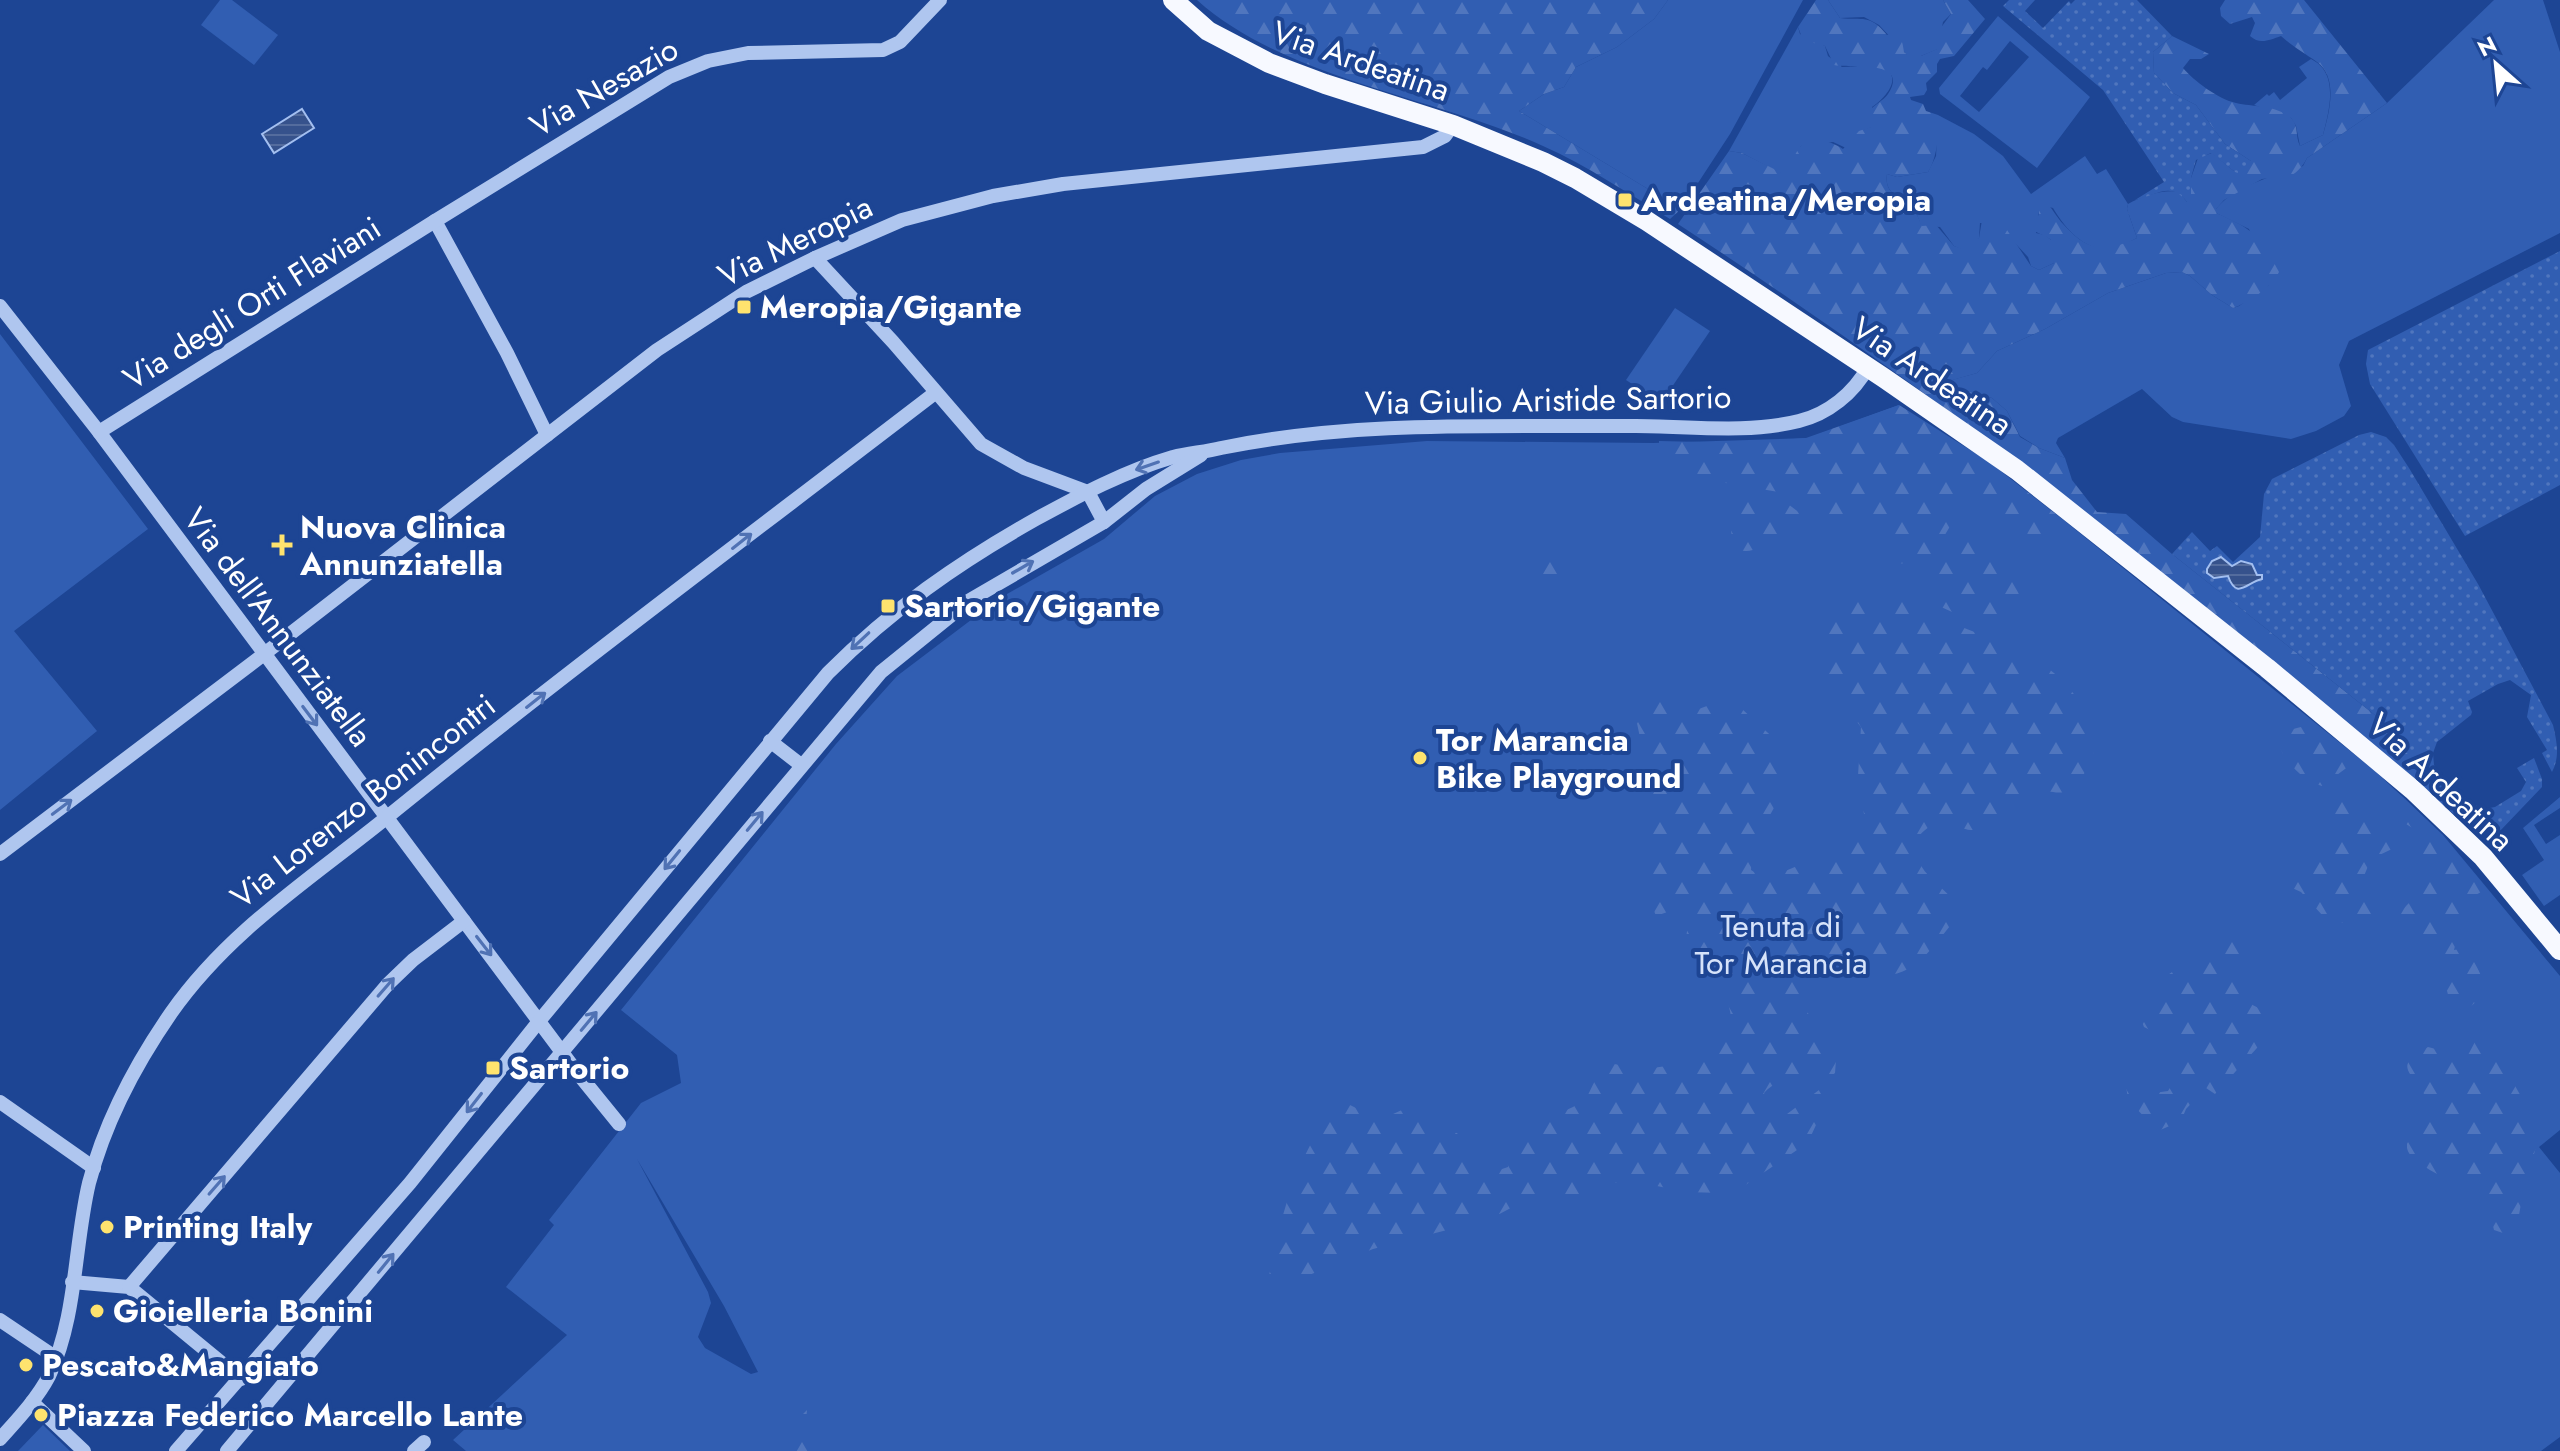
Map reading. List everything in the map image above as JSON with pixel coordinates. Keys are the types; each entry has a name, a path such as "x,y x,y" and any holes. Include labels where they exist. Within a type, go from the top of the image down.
{"main road":[{"name":"Via Ardeatina","path":"1173,0 1208,31 1269,63 1453,125 1543,162 1601,193 1868,367 2017,470 2267,668 2413,790 2483,857 2560,950"}],"street":[{"name":"Via Nesazio","path":"435,221 681,71 723,57 748,53 883,50 900,42 940,0"},
{"name":"Via Meropia","path":"0,854 657,350 746,292 902,220 993,196 1063,184 1423,147 1445,136 1453,125"},
{"path":"435,221 507,353 547,435"},
{"name":"Via degli Orti Flaviani","path":"99,432 435,221"},
{"path":"815,258 893,342 970,433 994,454 1046,478 1088,492 1104,522"},
{"name":"Via dell'Annunziatella","path":"0,306 99,432 540,1020"},
{"name":"Via Giulio Aristide Sartorio","path":"176,1451 410,1183 540,1020 828,673 871,631 920,591 977,553 1088,492 1148,465 1189,453 1290,436 1357,430 1786,424 1806,419 1840,400 1858,385 1868,367"},
{"name":"Via Lorenzo Bonincontri","path":"32,1402 48,1376 55,1357 94,1168 121,1096 137,1064 206,967 270,907 935,393"},
{"name":"Via Giulio Aristide Sartorio","path":"227,1451 861,693 927,632 1002,580 1104,522 1146,489 1208,451"},
{"path":"770,741 801,765"},
{"path":"129,1287 388,984 413,960 464,921"},
{"path":"540,1020 619,1124"},
{"path":"0,1102 94,1168"},
{"path":"72,1282 129,1287 241,1379"},
{"path":"0,1320 55,1357"},
{"path":"0,1439 32,1402 84,1451"}],"green space":[{"path":"220,0 232,0 278,35 254,65 201,25"},
{"path":"1197,0 1668,0 1654,19 1617,47 1576,67 1564,87 1544,94 1519,111 1681,209 1670,219 1592,171 1543,146 1317,68 1273,49 1233,27"},
{"path":"1668,0 1803,0 1730,134 1681,209 1519,111 1544,94 1564,87 1576,67 1617,47 1654,19"},
{"path":"1816,0 1828,0 1840,18 1865,19 1875,23 1887,35 1894,32 1901,35 1904,52 1909,56 1921,56 1937,49 1934,37 1951,14 1943,0 1968,0 1985,19 1954,56 1940,59 1937,72 1926,83 1924,95 1910,97 1923,104 1926,111 1938,115 1937,144 1928,172 1897,177 1887,174 1888,187 1913,208 1922,226 1936,225 1954,246 1963,249 1971,240 1979,238 1982,220 1990,219 2003,224 2031,266 2039,270 2054,263 2046,249 2051,240 2029,227 2031,220 2039,215 2039,205 2044,201 2082,241 2098,247 2116,246 2137,238 2128,204 2167,191 2179,192 2187,202 2191,202 2191,178 2198,158 2212,153 2235,172 2251,161 2225,144 2196,105 2173,93 2154,73 2153,52 2172,36 2209,54 2201,59 2190,59 2183,68 2207,89 2229,101 2285,114 2295,124 2300,146 2323,135 2330,97 2324,69 2281,36 2265,41 2254,39 2250,36 2255,23 2252,17 2230,24 2221,16 2220,8 2225,0 2304,0 2387,103 2307,158 2293,174 2272,182 2269,178 2262,179 2224,200 2216,209 2216,213 2248,229 2261,242 2279,272 2271,283 2233,308 2190,276 2182,272 2166,273 2108,293 2045,329 1997,351 1977,373 1949,381 1948,386 1992,398 2007,411 2020,437 2065,458 2072,480 2097,512 2126,514 2395,731 2396,743 2499,832 2486,842 2292,678 2093,519 1888,368 1678,224 1729,151 1742,153 1784,174 1805,143 1822,140 1843,149 1859,131 1871,127 1869,111 1888,94 1893,83 1891,75 1875,68 1834,65 1825,46 1803,40 1798,27"},
{"path":"1828,0 1943,0 1951,14 1943,22 1938,49 1921,56 1908,56 1879,25 1864,17 1840,18"},
{"path":"2009,0 2035,0 2025,11 2043,28 2069,1 2071,4 2075,0 2137,0 2172,36 2153,52 2154,73 2173,93 2196,105 2225,144 2251,161 2251,166 2238,173 2211,153 2196,160 2191,178 2191,202 2169,191 2135,200 2164,182 2103,90 2003,6"},
{"path":"2494,0 2543,0 2560,52 2560,233 2349,341 2339,365 2351,406 2344,416 2316,431 2291,439 2183,422 2172,417 2142,389 2058,438 2056,443 2065,458 2039,448 2020,436 2007,411 1992,398 1948,386 1948,381 1977,373 1997,351 2045,329 2108,293 2166,273 2182,272 2190,276 2233,308 2269,285 2249,229 2216,213 2216,209 2244,188 2303,166 2307,158 2387,103"},
{"path":"1998,16 2090,97 2037,168 1940,94 1939,88","holes":["2010,41 2029,57 1979,112 1960,96 1983,67 1987,70"]},
{"path":"1798,27 1800,34 1825,46 1828,56 1842,67 1882,67 1889,71 1892,82 1887,93 1872,107 1872,127 1859,132 1846,148 1833,142 1801,146 1784,175 1742,153 1729,151"},
{"path":"2311,59 2326,73 2329,104 2323,135 2300,146 2291,118 2254,105 2274,92 2280,100 2307,78 2299,67"},
{"path":"1938,115 1974,134 2003,156 2031,194 2085,156 2097,174 2106,169 2128,204 2137,238 2110,249 2093,247 2072,233 2053,208 2040,205 2036,233 2051,240 2054,263 2039,270 2031,266 2028,257 1997,224 1980,223 1979,238 1963,250 1954,246 1940,227 1921,226 1913,208 1890,191 1887,174 1897,177 1928,172 1936,156"},
{"path":"2560,251 2560,485 2465,536 2370,384 2366,364 2368,350"},
{"path":"1675,308 1710,331 1661,403 1626,380"},
{"path":"0,334 148,529 14,631 97,731 0,810"},
{"name":"Tenuta di Tor Marancia","path":"1899,405 2066,522 2375,771 2443,835 2560,976 2560,1130 2539,1147 2560,1173 2560,1437 2541,1451 466,1451 453,1440 567,1335 506,1287 554,1225 549,1220 641,1103 681,1083 677,1055 621,1010 836,744 897,676 1000,598 1104,539 1155,496 1197,474 1241,460 1280,453 1427,441 1653,443 1808,438","holes":["637,1159 724,1306 758,1372 751,1374 705,1348 698,1337 711,1303 708,1292"]},
{"path":"1899,405 1989,462 2066,522 2061,537 2047,545 2009,523 1975,491 1970,493 1934,553 1923,561 1897,564 1879,536 1853,517 1829,518 1797,495 1720,482 1659,460 1659,441 1742,443 1806,438"},
{"path":"2371,432 2386,437 2409,468 2478,584 2553,725 2557,755 2552,772 2542,753 2547,750 2527,717 2531,695 2510,680 2468,701 2471,715 2437,742 2433,753 2434,765 2440,774 2471,803 2484,809 2495,807 2521,791 2526,782 2517,768 2534,758 2542,787 2499,832 2395,743 2395,731 2172,554 2192,532 2210,551 2217,546 2233,562 2260,537 2264,494 2272,479 2359,435"},
{"path":"1744,499 1788,504 1809,520 1769,544 1751,551 1742,550 1733,546 1731,530"},
{"path":"1968,517 2016,576 2019,595 2004,613 1981,625 1930,602 1940,593 1937,559"},
{"path":"1565,560 1567,565 1544,590 1527,565 1532,561"},
{"path":"1903,593 1946,620 2014,649 2056,674 2093,723 2096,740 2081,780 2072,790 2036,794 1987,827 1968,830 1943,822 1920,835 1916,845 1921,866 1950,897 1960,914 1916,964 1893,975 1880,975 1821,957 1807,964 1798,977 1812,1027 1836,1060 1835,1073 1820,1079 1781,1082 1764,1093 1773,1117 1779,1120 1819,1090 1824,1092 1827,1101 1810,1138 1741,1188 1722,1193 1686,1192 1628,1180 1615,1183 1598,1195 1580,1198 1541,1195 1490,1219 1373,1249 1297,1280 1269,1276 1292,1186 1310,1145 1336,1104 1346,1103 1380,1120 1404,1109 1423,1113 1433,1130 1457,1133 1487,1174 1508,1167 1507,1137 1586,1099 1601,1068 1614,1064 1646,1069 1673,1065 1720,1040 1732,1022 1718,976 1686,940 1690,904 1656,916 1642,879 1651,812 1633,704 1670,699 1696,710 1726,699 1742,709 1781,745 1787,785 1753,845 1751,870 1766,879 1838,849 1864,814 1858,776 1861,727 1821,677 1822,619 1837,601 1872,601"},
{"path":"2313,724 2403,797 2438,831 2427,837 2398,819 2392,805 2349,766 2322,786 2302,775 2290,764 2279,744 2293,729"},
{"path":"2341,786 2370,821 2384,832 2421,838 2440,846 2457,859 2485,890 2466,900 2454,950 2468,947 2483,980 2480,998 2468,1009 2450,1002 2439,961 2400,932 2393,932 2388,924 2423,889 2407,851 2392,849 2371,859 2359,888 2370,899 2378,916 2368,929 2354,928 2323,916 2301,892 2290,887 2288,877 2302,863 2332,857 2330,843 2335,838 2324,804 2332,790"},
{"path":"2560,797 2560,808 2534,825 2546,844 2560,835 2560,895 2544,906 2522,875 2544,860 2523,828"},
{"path":"2231,925 2240,927 2243,936 2238,976 2240,993 2247,1002 2268,1012 2267,1037 2215,1094 2206,1088 2186,1109 2181,1121 2158,1131 2128,1100 2126,1085 2139,1080 2154,1093 2168,1091 2183,1066 2176,1043 2144,1027 2139,1014 2164,978 2181,968 2204,967 2223,928"},
{"path":"2485,1036 2508,1061 2514,1084 2540,1130 2518,1226 2506,1234 2494,1230 2486,1197 2416,1161 2407,1146 2412,1133 2428,1114 2425,1096 2408,1068 2411,1059 2428,1047 2467,1057 2477,1038"},
{"path":"807,1410 806,1421 820,1451 787,1451 784,1441"},
{"path":"43,1425 70,1451 18,1451"}],"shaded area":[{"path":"302,109 314,128 274,153 262,134"},
{"path":"2221,557 2232,566 2241,561 2252,564 2262,579 2239,589 2228,576 2214,578 2207,573 2207,569 2212,561"}],"place":[{"name":"Ardeatina/Meropia","path":"1625,200"},
{"name":"Meropia/Gigante","path":"744,307"},
{"name":"Nuova Clinica Annunziatella","path":"282,545"},
{"name":"Sartorio/Gigante","path":"888,606"},
{"name":"Tor Marancia Bike Playground","path":"1420,758"},
{"name":"Sartorio","path":"493,1068"},
{"name":"Printing Italy","path":"107,1227"},
{"name":"Gioielleria Bonini","path":"97,1311"},
{"name":"Pescato&Mangiato","path":"26,1365"},
{"name":"Piazza Federico Marcello Lante","path":"41,1415"}]}
